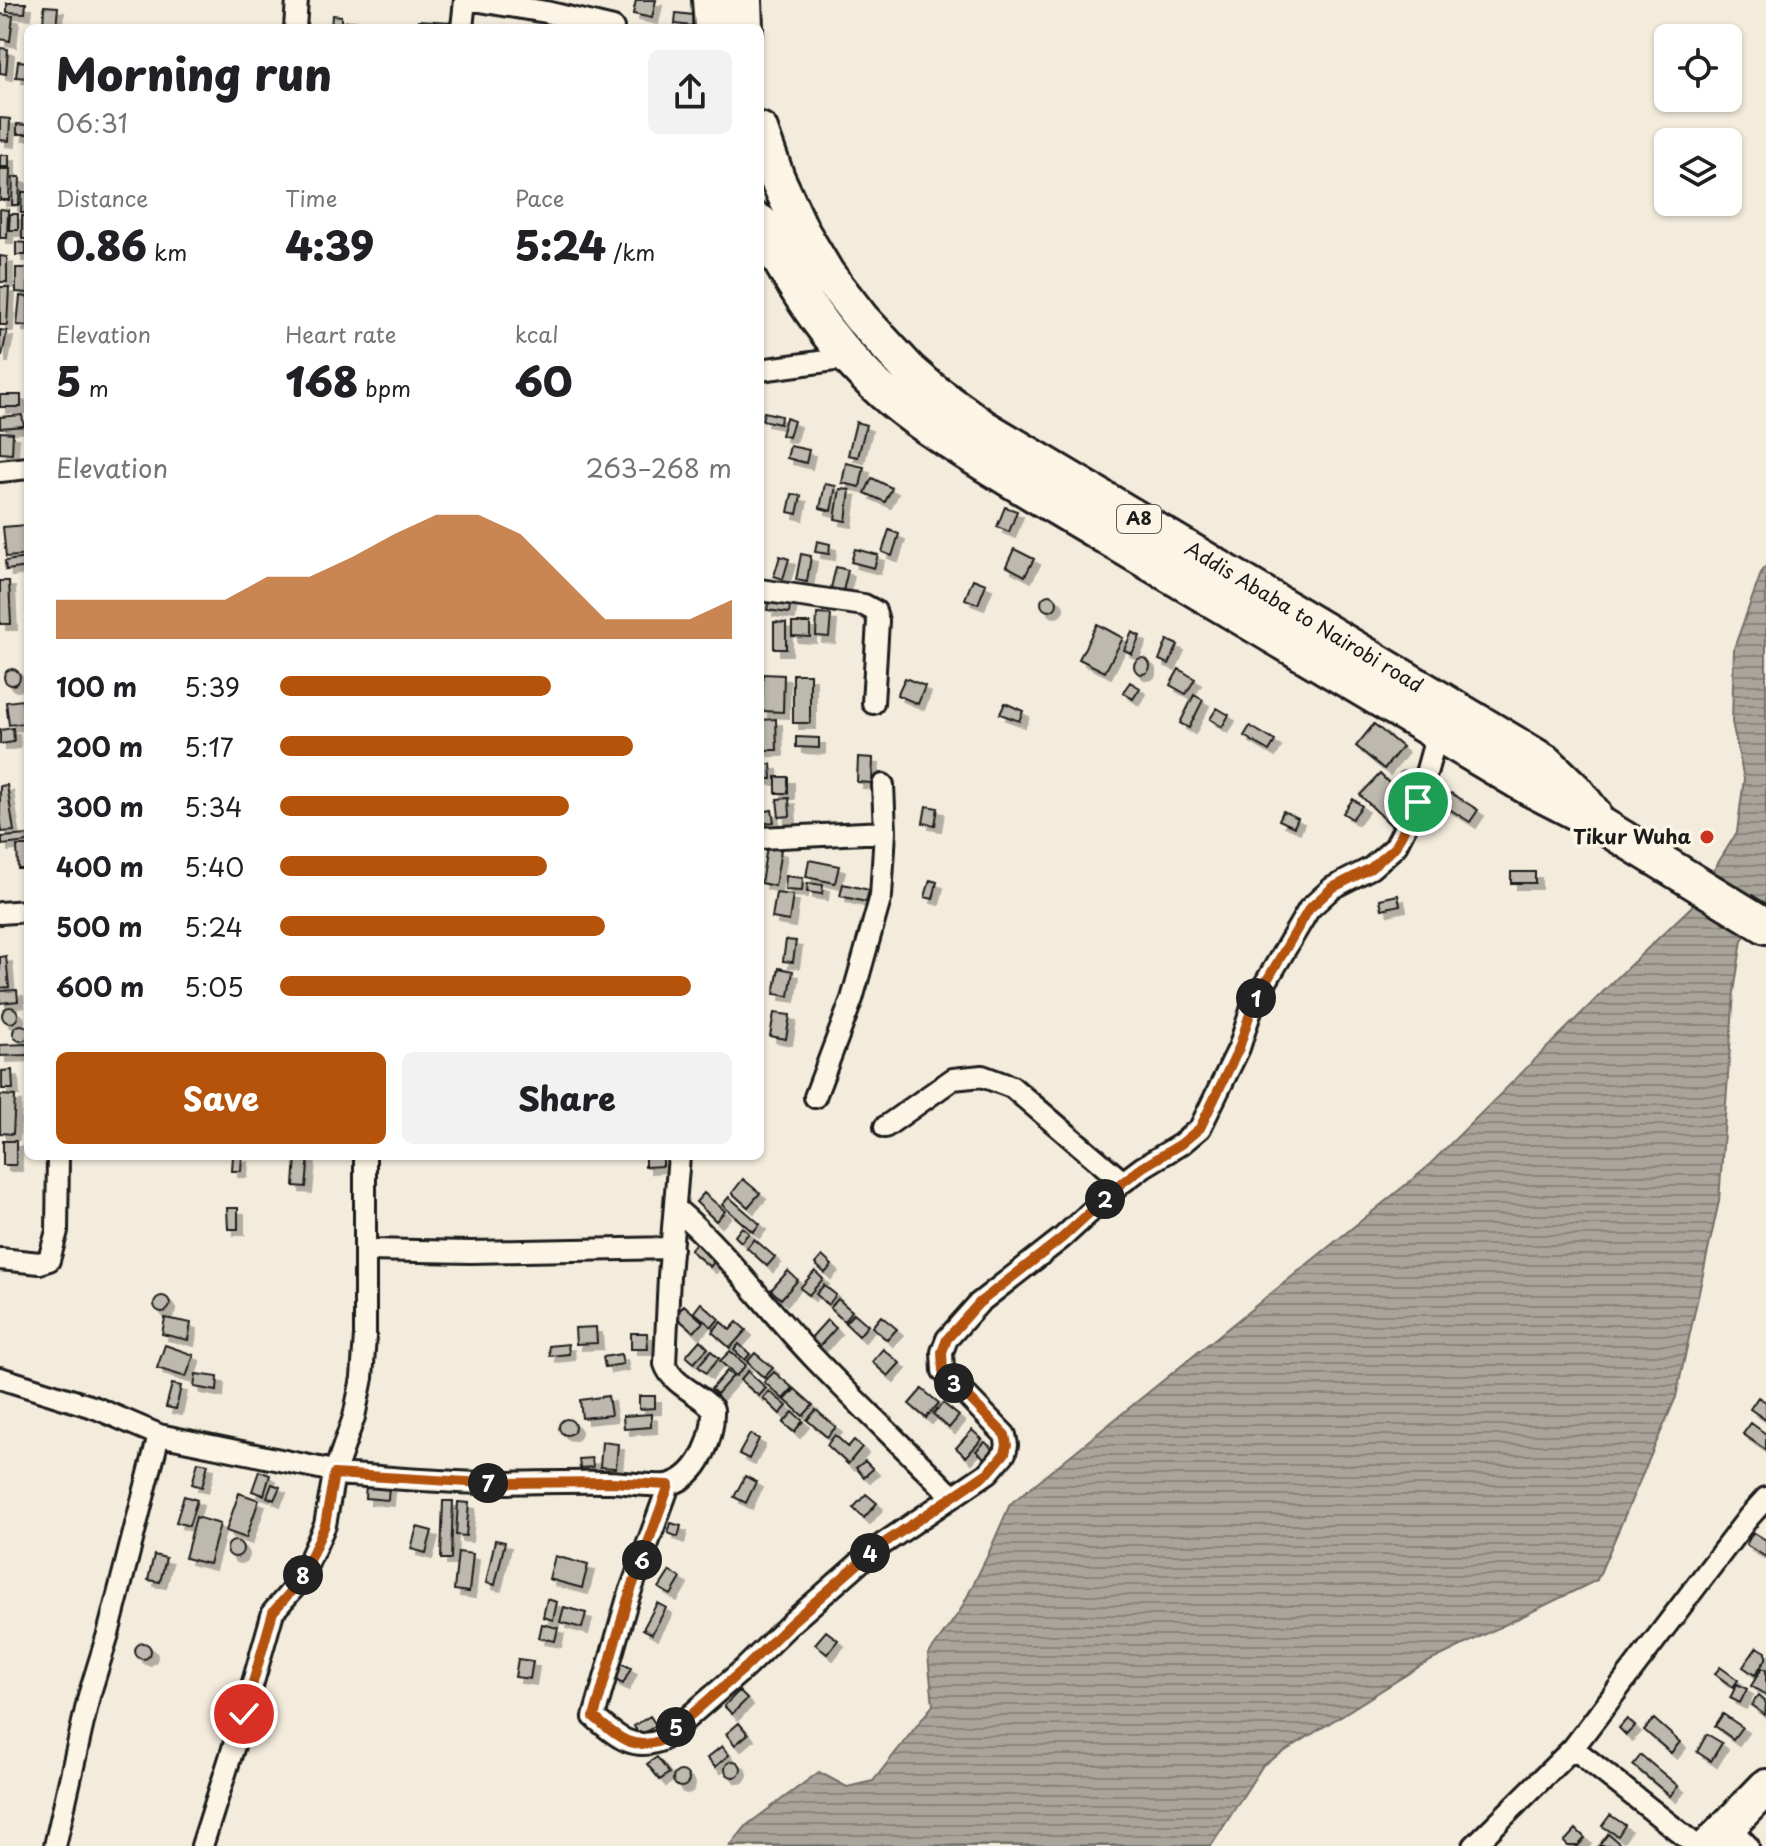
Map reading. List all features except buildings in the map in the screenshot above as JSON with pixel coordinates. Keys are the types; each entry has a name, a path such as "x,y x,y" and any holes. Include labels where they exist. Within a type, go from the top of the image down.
{"highway":[{"path":"710,0 712,24"},
{"path":"744,0 745,24"},
{"name":"Addis Ababa to Nairobi road","path":"764,141 802,232 827,274 880,340 932,390 983,427 1547,763 1575,790 1603,826"},
{"name":"Addis Ababa to Nairobi road","path":"764,230 799,292 823,328 849,358 914,416 967,453 1437,734 1531,789 1603,826 1766,926"},
{"path":"1728,1839 1766,1787"}],"street":[{"path":"295,24 297,0"},
{"path":"462,24 465,0"},
{"path":"474,0 596,24"},
{"path":"764,369 849,358"},
{"path":"0,471 24,468"},
{"path":"764,591 864,605 875,611 878,621 873,703"},
{"path":"669,1485 627,1601 594,1717 624,1740 636,1744 662,1740 874,1550 989,1472 1005,1453 1005,1435 943,1371 942,1352 947,1339 979,1303 1062,1238 1123,1182 1200,1128 1239,1048 1253,1004 1309,909 1332,888 1371,868 1395,847 1418,802 1437,734"},
{"path":"815,1097 852,999 881,896 885,832 883,785"},
{"path":"764,838 885,832"},
{"path":"0,913 24,911"},
{"path":"885,1127 953,1079 982,1076 1012,1087 1123,1182"},
{"path":"0,1259 40,1263 49,1260 57,1231 58,1160"},
{"path":"202,1846 273,1612 300,1581 325,1525 334,1474 354,1417 362,1378 365,1336 365,1160"},
{"path":"0,1378 96,1408 159,1435 324,1469 334,1474 484,1483 669,1485 690,1473 698,1462 709,1441 714,1417 713,1409 706,1401 674,1379 665,1364 679,1160"},
{"path":"675,1208 691,1221 811,1355 952,1496"},
{"path":"365,1250 471,1252 672,1248"},
{"path":"55,1846 89,1696 159,1435"},
{"path":"1474,1846 1573,1748 1766,1498"},
{"path":"1573,1748 1697,1846"}],"shaded area":[{"path":"1766,567 1766,908 1742,940 1734,992 1719,1201 1676,1397 1597,1580 1422,1665 1263,1765 1211,1846 730,1846 747,1825 819,1772 847,1787 873,1781 933,1705 928,1655 960,1611 1010,1504 1424,1170 1691,907 1737,832 1744,779 1732,722 1734,648 1763,568"}],"place":[{"name":"Tikur Wuha","path":"1707,837"}],"route":[{"path":"244,1714 273,1612 300,1581 325,1525 334,1474 484,1483 669,1485 627,1601 594,1717 624,1740 651,1744 662,1740 874,1550 989,1472 1005,1453 1005,1435 943,1371 942,1352 947,1339 979,1303 1062,1238 1123,1182 1200,1128 1239,1048 1253,1004 1309,909 1332,888 1371,868 1395,847 1418,802"}]}
